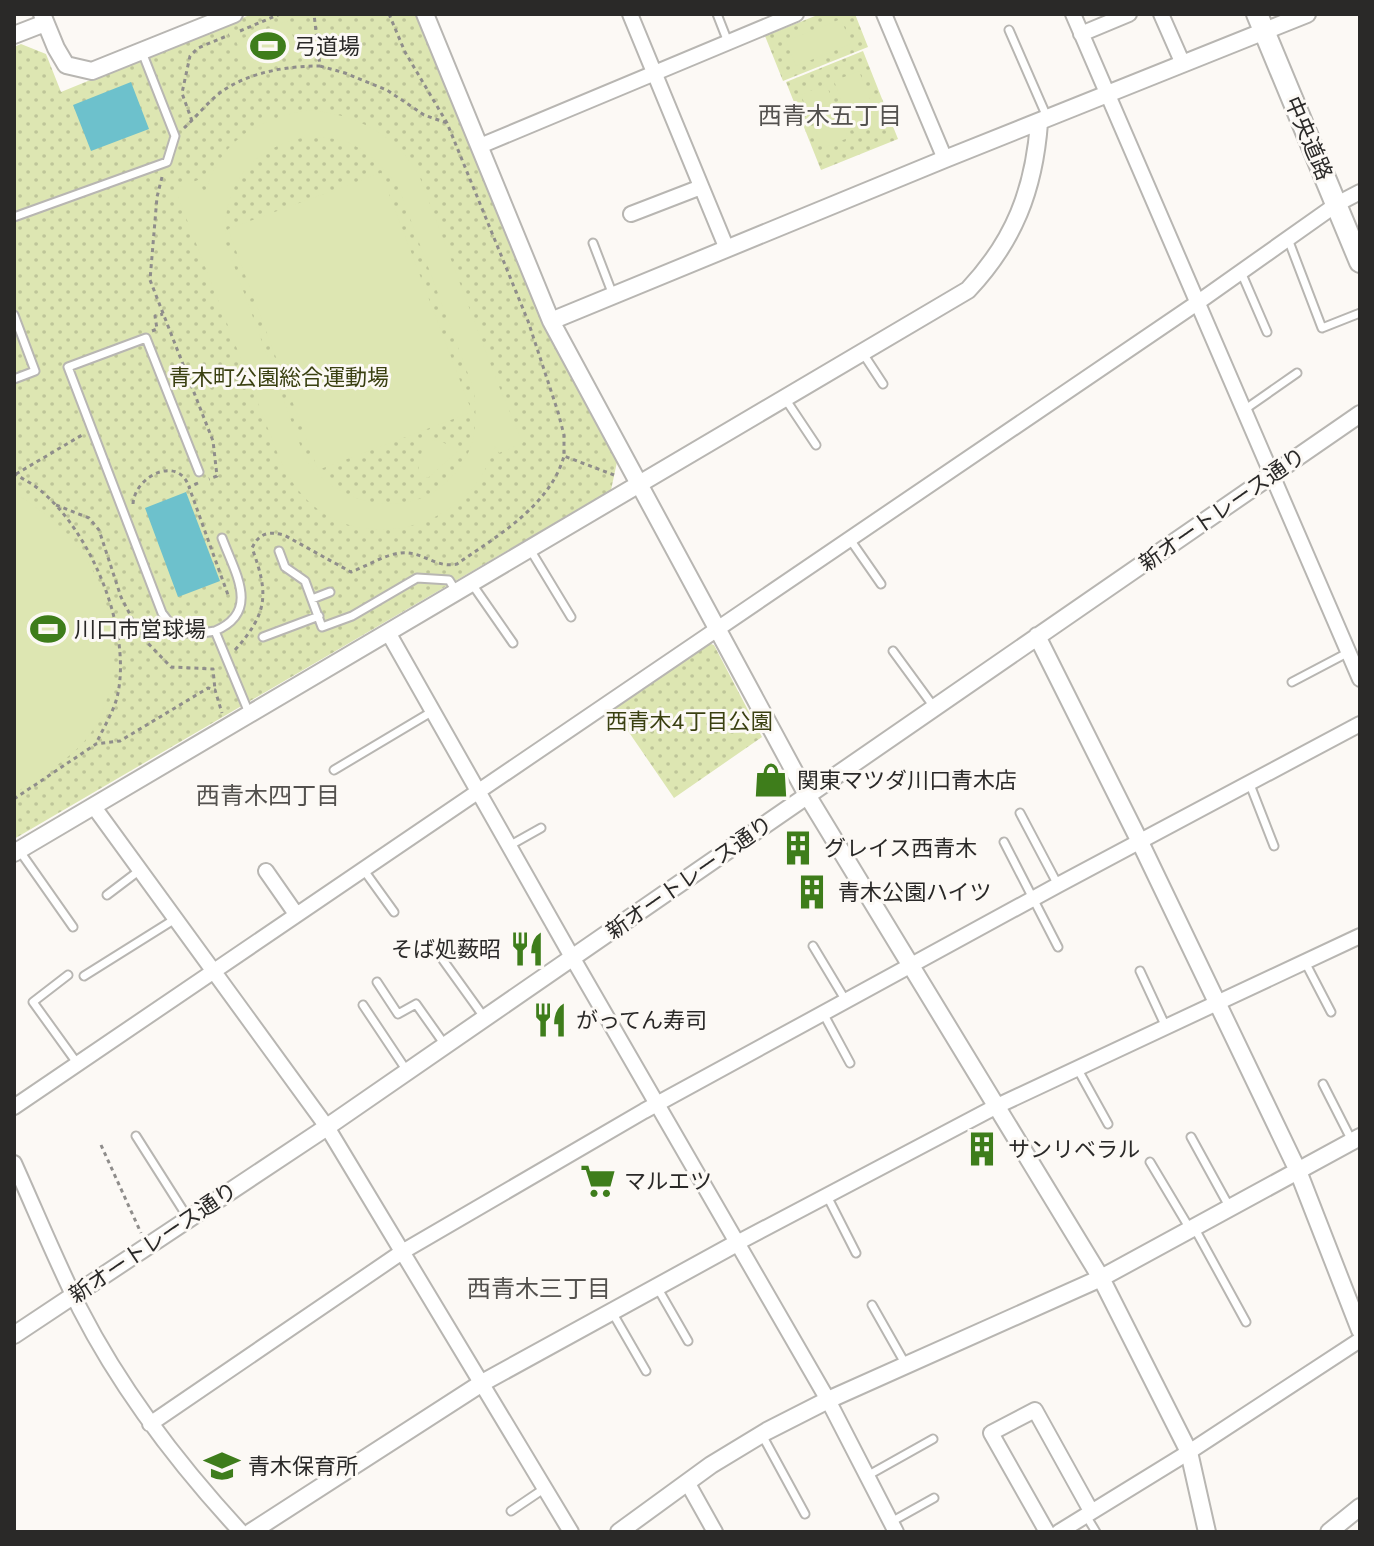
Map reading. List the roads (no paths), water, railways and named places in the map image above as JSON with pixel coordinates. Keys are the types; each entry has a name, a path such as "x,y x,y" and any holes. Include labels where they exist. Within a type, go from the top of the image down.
{"main road":[{"name":"中央道路","path":"1261,23 1360,262"}],"street":[{"path":"14,35 44,18 66,65 92,71 234,14"},
{"path":"425,14 551,321 807,795 1101,1278 1189,1452 1207,1532"},
{"path":"630,14 727,249"},
{"path":"480,146 796,14"},
{"path":"884,14 945,159"},
{"path":"1073,14 1360,679"},
{"path":"1081,34 1129,14"},
{"path":"1161,14 1183,64"},
{"path":"551,321 1183,64 1261,23 1307,14"},
{"path":"16,851 389,634 968,290 1006,243 1023,209 1043,121"},
{"path":"631,214 701,187"},
{"path":"14,1107 1197,303 1337,204 1360,192"},
{"name":"新オートレース通り","path":"14,1335 327,1127 1360,414"},
{"path":"389,634 828,1400 894,1527"},
{"path":"1037,636 1298,1171 1360,1330"},
{"path":"150,1424 402,1252 657,1104 1033,898 1360,724"},
{"path":"94,807 327,1127 571,1532"},
{"path":"266,871 296,914"},
{"path":"251,1532 482,1383 737,1243 995,1107 1360,936"},
{"path":"619,1532 687,1482 762,1434 828,1400 1101,1278 1356,1139"},
{"path":"14,1163 89,1325 150,1424 195,1483 241,1532"},
{"path":"1059,1532 1189,1452 1360,1340"},
{"path":"1047,1532 991,1433 1035,1410 1088,1512"},
{"path":"687,1482 715,1532"},
{"path":"1329,1532 1360,1507"}],"lane":[{"path":"717,14 728,42"},
{"path":"1009,30 1043,121"},
{"path":"14,217 167,162 175,136 142,52"},
{"path":"1288,239 1322,328 1360,313"},
{"path":"593,243 613,295"},
{"path":"1241,272 1267,332"},
{"path":"14,315 35,371 14,379"},
{"path":"199,472 146,338 68,367 162,613 170,625 189,635 215,631 229,625 242,603 241,586 222,538"},
{"path":"862,352 883,384"},
{"path":"1244,410 1297,373"},
{"path":"785,398 816,445"},
{"path":"849,538 881,584"},
{"path":"530,550 571,617"},
{"path":"279,551 285,567 305,581 322,627 352,616 417,578 449,580 465,589 513,643"},
{"path":"312,599 330,592"},
{"path":"263,637 319,616"},
{"path":"215,631 250,715"},
{"path":"893,651 935,708"},
{"path":"1292,682 1349,652"},
{"path":"334,770 433,711"},
{"path":"1249,782 1274,846"},
{"path":"1020,813 1058,885"},
{"path":"509,846 541,828"},
{"path":"1004,842 1058,947"},
{"path":"16,851 73,927"},
{"path":"363,869 394,912"},
{"path":"107,895 140,870"},
{"path":"84,976 175,919"},
{"path":"813,946 846,1001"},
{"path":"443,960 485,1018"},
{"path":"1305,962 1331,1012"},
{"path":"1140,971 1166,1027"},
{"path":"68,975 33,1002 77,1063"},
{"path":"377,982 398,1014 416,1004 445,1045"},
{"path":"363,1005 407,1071"},
{"path":"823,1013 850,1063"},
{"path":"1077,1068 1108,1124"},
{"path":"1323,1084 1356,1139"},
{"path":"136,1136 188,1219"},
{"path":"1191,1137 1230,1208"},
{"path":"1150,1162 1246,1322"},
{"path":"827,1196 856,1253"},
{"path":"657,1287 688,1341"},
{"path":"872,1305 906,1365"},
{"path":"612,1312 646,1371"},
{"path":"762,1434 805,1514"},
{"path":"867,1476 933,1439"},
{"path":"511,1511 545,1488"},
{"path":"894,1527 934,1498"},
{"path":"1088,1512 1096,1532"}],"water":[{"path":"131,82 149,129 91,151 73,105"},
{"path":"186,492 220,581 178,597 145,508"}],"place":[{"name":"弓道場","path":"268,46"},
{"name":"川口市営球場","path":"48,629"},
{"name":"関東マツダ川口青木店","path":"771,780"},
{"name":"グレイス西青木","path":"798,848"},
{"name":"青木公園ハイツ","path":"812,892"},
{"name":"そば処薮昭","path":"527,949"},
{"name":"がってん寿司","path":"550,1020"},
{"name":"サンリベラル","path":"982,1149"},
{"name":"マルエツ","path":"598,1181"},
{"name":"青木保育所","path":"222,1466"}],"district":[{"name":"西青木五丁目","path":"830,115"},
{"name":"西青木四丁目","path":"268,795"},
{"name":"西青木三丁目","path":"539,1288"}],"park label":[{"name":"青木町公園総合運動場","path":"279,377"},
{"name":"西青木4丁目公園","path":"689,721"}]}
